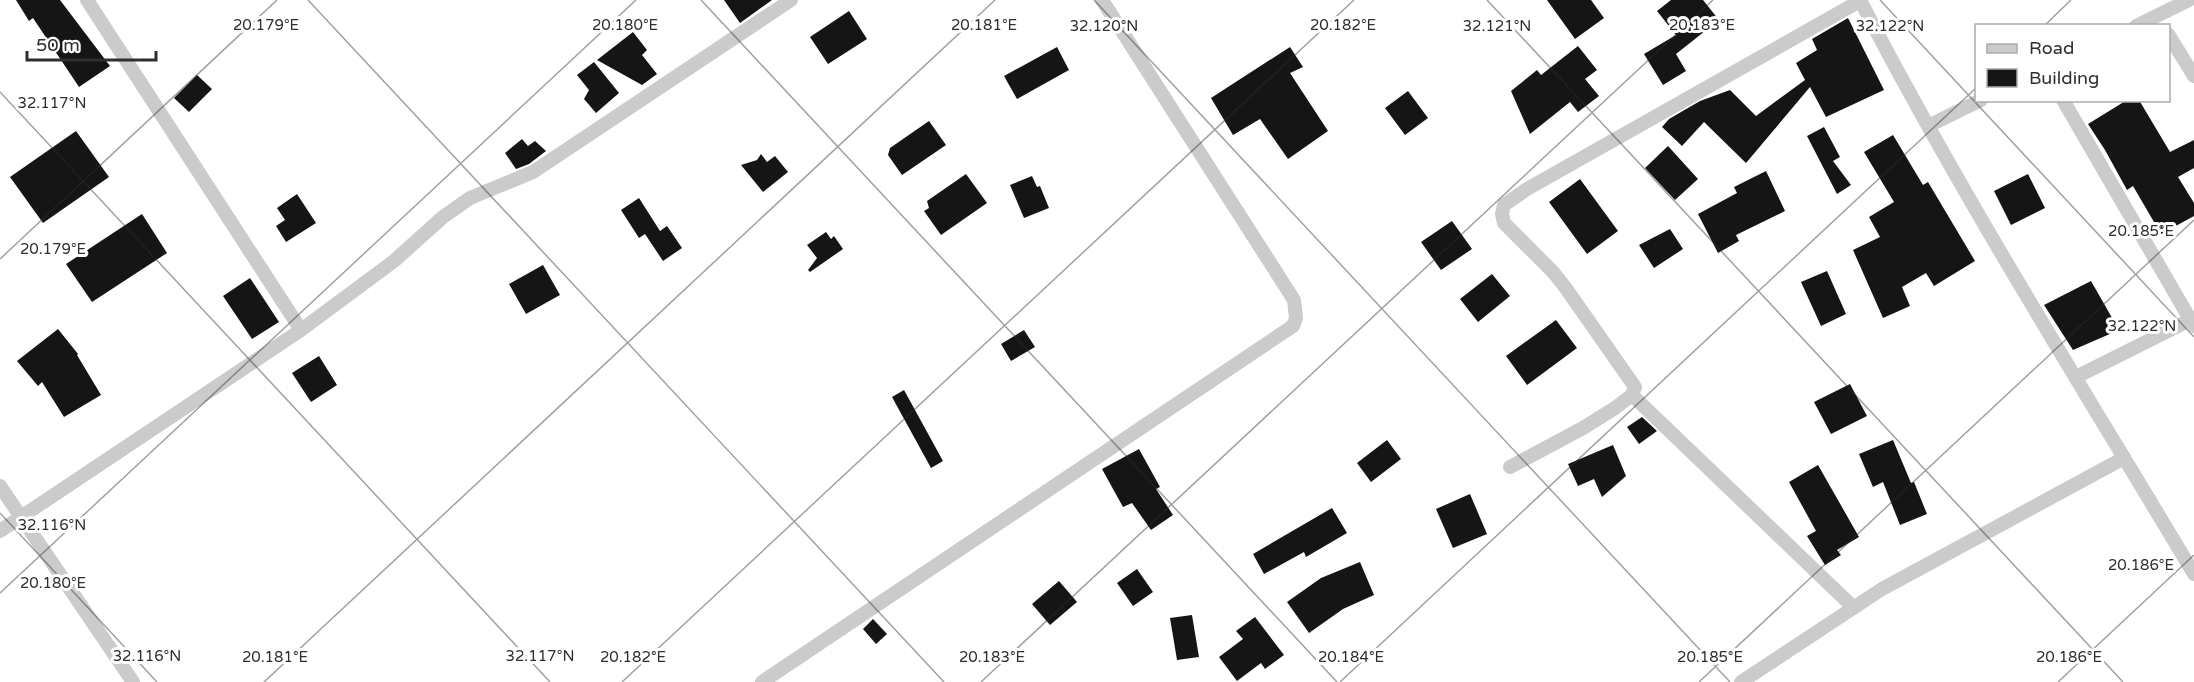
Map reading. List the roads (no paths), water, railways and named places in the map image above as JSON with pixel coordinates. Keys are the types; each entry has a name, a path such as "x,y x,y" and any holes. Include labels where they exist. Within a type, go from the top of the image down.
{"street":[{"path":"87,0 302,330"},
{"path":"0,531 302,330 394,261 443,217 470,198 533,172 791,0"},
{"path":"762,682 1293,326 1296,318 1294,300 1102,0"},
{"path":"2160,21 2189,0"},
{"path":"1510,467 1583,428 1632,395 1635,387 1633,381 1565,287 1504,223 1502,214 1504,205 1527,189 1860,1 1928,126 2194,574"},
{"path":"2170,36 2194,75"},
{"path":"1928,126 1977,102"},
{"path":"2064,102 2193,321 2076,377"},
{"path":"1632,395 1853,607"},
{"path":"1742,682 1882,589 2124,458"},
{"path":"0,486 133,682"}]}
